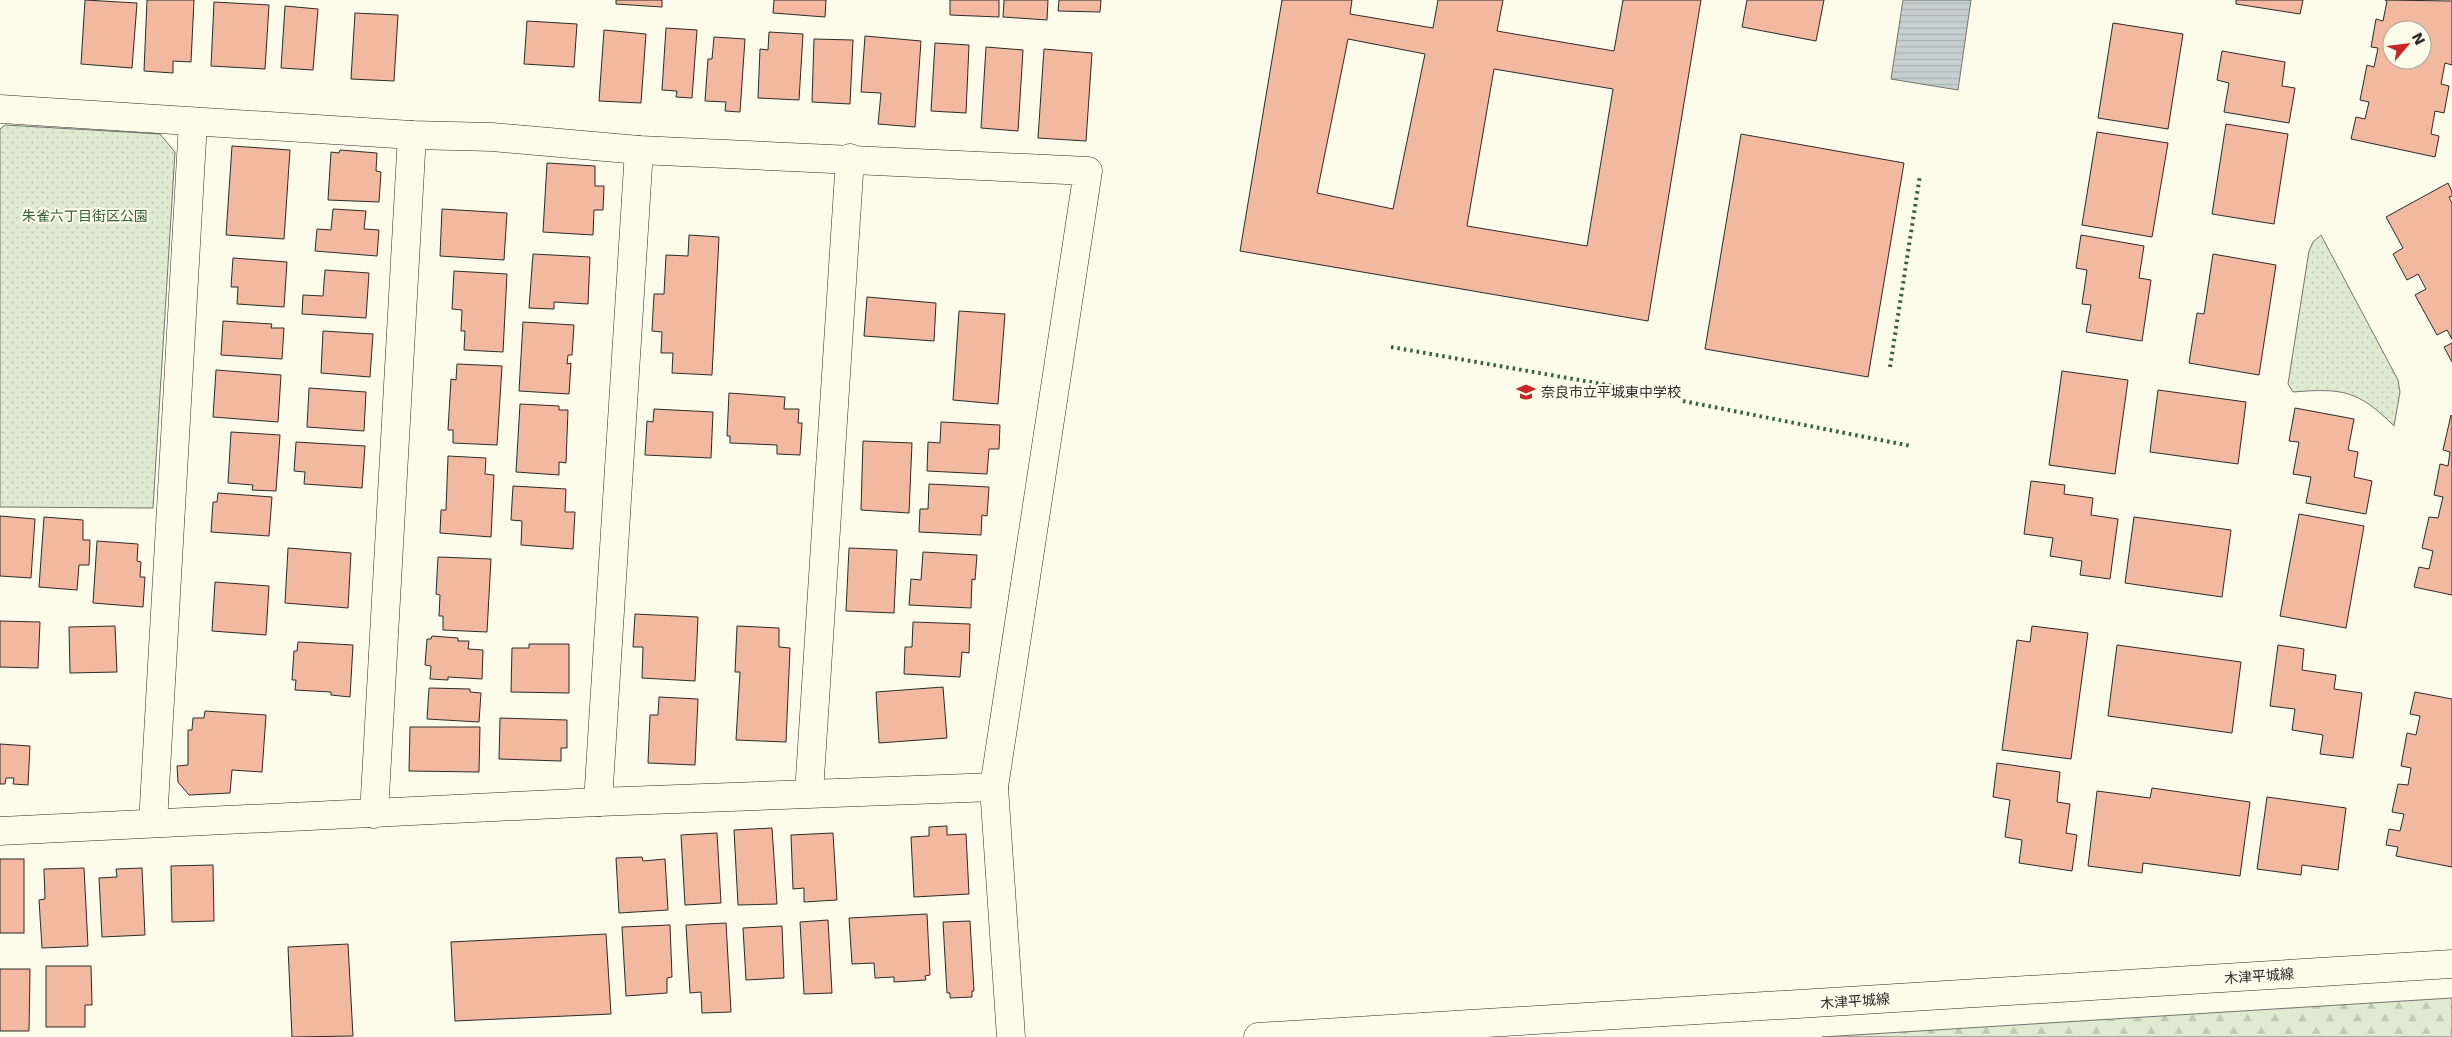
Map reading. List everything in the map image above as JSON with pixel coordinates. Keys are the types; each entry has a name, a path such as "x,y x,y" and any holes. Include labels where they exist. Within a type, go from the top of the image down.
{"street":[{"path":"0,109 412,135 492,137 639,150 850,158 1088,171 994,787 1011,1037"},
{"path":"153,823 193,122"},
{"path":"374,814 412,135"},
{"path":"598,802 639,150"},
{"path":"809,793 850,158"},
{"path":"0,831 598,802 994,787"},
{"name":"木津平城線","path":"1258,1037 2452,964"}],"green space":[{"name":"朱雀六丁目街区公園","path":"5,125 160,134 175,152 153,508 0,507 0,129"},
{"path":"2321,235 2398,380 2400,392 2394,426 2359,398 2337,392 2293,392 2288,384 2309,251 2313,242"},
{"path":"2452,998 2452,1037 1822,1037"}],"shaded area":[{"path":"1903,0 1971,0 1958,90 1891,79"}],"building":[{"path":"85,0 137,3 132,68 81,64"},
{"path":"147,0 194,0 191,62 173,61 173,73 144,71"},
{"path":"616,0 662,0 662,7 616,4"},
{"path":"774,0 826,0 825,17 773,13"},
{"path":"950,0 999,0 999,17 950,15"},
{"path":"1004,0 1048,0 1047,20 1003,17"},
{"path":"1059,0 1101,0 1100,12 1058,11"},
{"path":"1282,0 1352,0 1350,14 1433,28 1438,0 1503,0 1497,31 1614,51 1623,0 1701,0 1648,321 1240,251","holes":["1348,39 1425,54 1393,209 1317,193","1494,69 1613,89 1587,246 1467,226"]},
{"path":"1747,0 1824,0 1816,41 1742,27"},
{"path":"2236,0 2303,0 2300,14 2236,4"},
{"path":"2385,0 2452,1 2452,65 2445,63 2441,84 2449,86 2444,113 2435,111 2431,134 2439,136 2435,157 2351,139 2356,117 2365,119 2369,102 2360,100 2367,65 2374,67 2378,48 2371,47 2376,19 2382,21 2382,70 2432,70 2432,20 2383,20 2387,1"},
{"path":"214,2 269,5 265,69 211,66"},
{"path":"285,6 318,9 313,70 281,68"},
{"path":"355,13 398,15 394,81 351,79"},
{"path":"527,21 577,24 574,67 524,64"},
{"path":"2113,23 2183,34 2168,129 2098,118"},
{"path":"666,28 697,30 692,98 676,97 677,91 662,90"},
{"path":"604,30 646,34 641,103 599,101"},
{"path":"769,32 803,34 799,100 758,98 760,49 768,50"},
{"path":"865,36 921,41 915,127 878,124 881,93 861,92"},
{"path":"714,37 745,39 740,112 725,111 726,102 705,101 708,59 712,59"},
{"path":"814,39 853,40 850,104 812,102"},
{"path":"935,43 969,45 966,113 931,111"},
{"path":"986,47 1023,50 1018,131 981,128"},
{"path":"1044,49 1092,53 1086,141 1038,138"},
{"path":"2222,51 2285,62 2282,86 2295,88 2289,123 2224,112 2229,83 2217,80"},
{"path":"2226,124 2288,134 2274,224 2212,214"},
{"path":"2097,132 2168,143 2152,237 2082,225"},
{"path":"1741,134 1904,163 1868,377 1705,349"},
{"path":"232,146 290,150 284,239 226,235"},
{"path":"340,150 377,153 376,171 381,172 379,202 328,200 331,152 339,153"},
{"path":"547,163 595,166 595,186 604,186 603,210 594,210 593,235 543,232"},
{"path":"2448,183 2452,192 2452,196 2449,197 2452,203 2452,339 2447,330 2437,335 2415,295 2426,289 2418,274 2407,280 2393,254 2403,248 2386,217"},
{"path":"333,209 366,211 364,229 379,230 377,256 315,251 317,229 331,230"},
{"path":"442,209 507,213 504,260 440,256"},
{"path":"689,235 719,237 712,375 672,373 673,353 661,353 662,332 652,331 654,294 664,294 666,255 688,256"},
{"path":"2081,235 2144,246 2139,278 2151,280 2142,341 2086,332 2091,305 2082,304 2087,270 2076,268"},
{"path":"533,254 590,257 588,304 554,302 554,309 529,308"},
{"path":"2213,254 2276,265 2259,375 2189,363 2197,313 2204,314"},
{"path":"233,258 287,262 284,307 237,304 238,287 231,287"},
{"path":"325,270 369,273 366,318 302,314 303,295 323,296"},
{"path":"454,271 507,274 503,352 464,350 465,331 461,331 462,310 452,309"},
{"path":"867,297 936,303 934,341 864,336"},
{"path":"959,311 1005,314 998,404 953,400"},
{"path":"223,321 272,324 271,328 284,328 282,359 221,355"},
{"path":"523,322 574,325 572,355 568,355 567,364 571,363 569,394 519,391"},
{"path":"323,331 373,334 370,377 321,373"},
{"path":"2452,343 2452,362 2444,347"},
{"path":"457,364 502,366 497,445 453,443 453,430 448,430 451,379 456,380"},
{"path":"216,370 281,375 278,422 213,417"},
{"path":"2062,371 2128,380 2115,474 2049,465"},
{"path":"309,388 366,392 364,431 307,427"},
{"path":"2158,390 2246,402 2238,464 2150,452"},
{"path":"729,393 785,397 784,409 799,409 798,423 802,423 800,455 777,454 777,445 730,443 730,436 727,436"},
{"path":"520,404 559,406 559,410 568,410 566,463 559,462 559,475 516,472"},
{"path":"2295,408 2354,419 2348,450 2358,452 2354,477 2372,481 2366,514 2306,503 2311,477 2293,474 2299,442 2289,441"},
{"path":"654,409 713,412 711,458 645,455 647,421 653,422"},
{"path":"2451,415 2452,595 2414,587 2419,567 2429,569 2433,551 2422,548 2429,517 2438,518 2443,497 2434,495 2440,464 2448,466 2450,452 2443,450"},
{"path":"941,422 1000,425 999,449 989,449 987,474 927,471 928,442 940,443"},
{"path":"231,432 280,435 276,491 252,490 253,485 228,483"},
{"path":"863,441 912,443 909,513 861,510"},
{"path":"296,442 365,446 362,488 304,484 305,472 294,471"},
{"path":"448,456 486,458 485,474 494,475 491,537 440,533 441,510 446,510"},
{"path":"2031,481 2065,485 2064,494 2093,498 2091,515 2118,519 2110,579 2080,575 2082,561 2050,556 2053,538 2024,534"},
{"path":"929,484 989,487 987,516 982,515 981,535 919,532 920,509 928,509"},
{"path":"513,486 566,489 565,512 575,512 573,549 521,545 522,521 511,520"},
{"path":"218,493 272,497 269,536 211,532 213,502 217,502"},
{"path":"2299,514 2364,526 2346,628 2280,616"},
{"path":"0,516 35,519 31,578 0,576"},
{"path":"44,517 83,520 83,540 90,540 89,565 79,565 77,590 39,587"},
{"path":"2134,517 2231,530 2222,597 2125,583"},
{"path":"97,541 138,544 137,561 141,562 140,577 145,577 143,607 93,603"},
{"path":"288,548 351,553 348,608 285,603"},
{"path":"849,548 897,550 894,613 846,611"},
{"path":"923,552 977,555 975,580 972,579 971,608 909,605 911,579 921,580"},
{"path":"438,557 491,559 487,632 443,630 443,616 439,616 440,595 436,594"},
{"path":"215,582 269,586 266,635 212,631"},
{"path":"635,614 698,617 695,681 642,678 643,647 633,647"},
{"path":"0,621 40,622 38,668 0,667"},
{"path":"913,622 970,624 969,653 962,652 960,677 904,674 905,647 912,647"},
{"path":"115,626 117,672 70,673 69,627"},
{"path":"737,626 779,628 779,647 790,648 786,742 736,740 740,672 735,672"},
{"path":"2032,626 2088,633 2071,759 2002,750 2017,640 2030,642"},
{"path":"432,636 469,641 468,649 483,650 482,679 448,677 448,680 430,679 431,666 425,665 427,639 431,639"},
{"path":"298,642 353,645 350,697 331,695 331,692 295,690 296,680 292,680 294,651 297,651"},
{"path":"529,644 569,644 569,693 511,692 512,648 529,648"},
{"path":"2117,645 2241,662 2232,733 2108,716"},
{"path":"2278,645 2304,649 2302,670 2336,675 2334,689 2362,693 2353,758 2320,754 2323,735 2292,730 2295,709 2270,706"},
{"path":"943,687 947,738 879,743 876,692"},
{"path":"429,688 470,689 470,692 481,693 479,722 427,719"},
{"path":"2415,692 2452,699 2452,867 2396,856 2398,847 2386,845 2389,829 2400,831 2404,814 2392,812 2398,784 2408,785 2411,768 2401,766 2407,733 2416,735 2420,716 2410,714"},
{"path":"659,697 698,699 695,765 648,763 650,715 658,715"},
{"path":"205,711 266,715 262,772 232,770 230,793 189,795 178,782 177,766 188,765 188,730 192,730 193,718 204,718"},
{"path":"500,718 567,720 567,748 561,748 561,761 499,759"},
{"path":"410,727 480,727 479,772 409,771"},
{"path":"0,744 30,746 28,785 13,784 14,778 6,778 5,784 0,784"},
{"path":"1997,763 2060,772 2057,802 2070,804 2066,833 2077,835 2072,871 2019,863 2022,840 2005,837 2010,800 1993,797"},
{"path":"2152,788 2250,802 2240,876 2143,863 2142,873 2088,866 2097,791 2150,798"},
{"path":"2267,797 2346,808 2338,870 2302,865 2301,875 2257,869"},
{"path":"947,826 947,835 966,834 969,894 914,897 911,837 929,836 929,827"},
{"path":"772,828 777,904 738,905 734,830"},
{"path":"717,833 721,903 685,905 681,835"},
{"path":"833,833 837,900 804,902 804,888 793,889 791,835"},
{"path":"642,857 643,861 665,859 668,910 619,913 616,858"},
{"path":"0,859 24,859 24,933 0,933"},
{"path":"213,865 214,921 172,922 171,866"},
{"path":"84,868 88,946 42,948 39,900 45,899 44,869"},
{"path":"142,868 145,935 102,937 99,878 117,877 116,869"},
{"path":"927,914 930,975 925,976 926,980 894,982 894,977 875,978 874,963 852,964 849,918"},
{"path":"828,920 832,993 804,994 800,922"},
{"path":"970,921 974,991 972,991 972,997 950,998 950,993 947,993 943,922"},
{"path":"726,923 731,1012 702,1013 701,992 690,993 686,925"},
{"path":"670,925 672,977 667,978 667,993 626,996 622,927"},
{"path":"782,926 784,978 746,980 743,928"},
{"path":"606,934 611,1014 455,1021 451,942"},
{"path":"348,944 353,1036 292,1037 288,947"},
{"path":"46,966 91,966 92,1005 85,1005 85,1027 46,1027"},
{"path":"0,969 30,969 29,1031 0,1031"}],"hedge":[{"path":"1890,367 1920,175"},
{"path":"1391,347 1619,387"},
{"path":"1683,401 1911,446"}],"place":[{"name":"奈良市立平城東中学校","path":"1526,392"}]}
